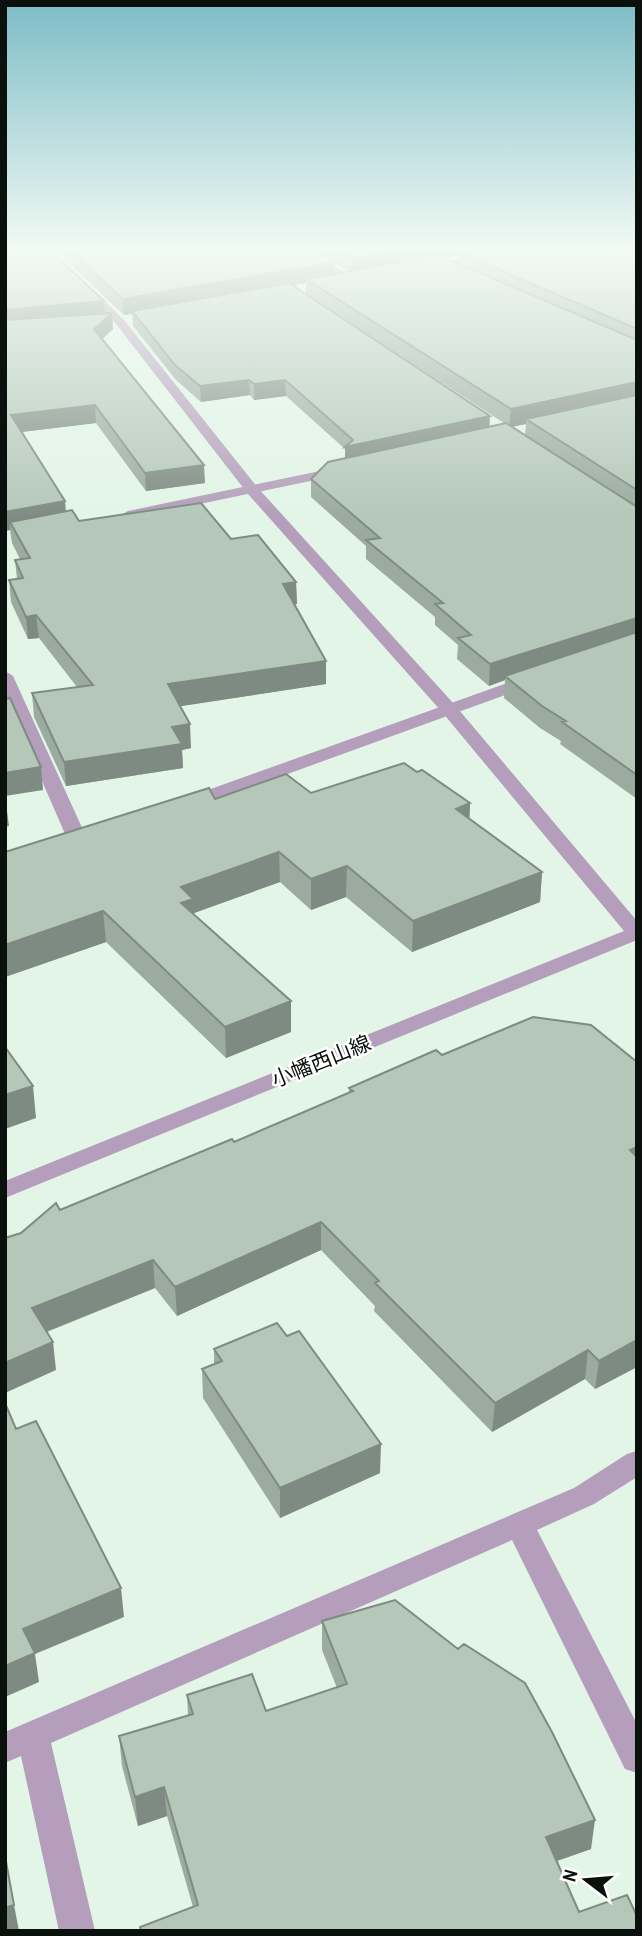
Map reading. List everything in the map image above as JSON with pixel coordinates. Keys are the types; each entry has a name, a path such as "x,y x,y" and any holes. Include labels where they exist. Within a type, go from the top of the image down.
{"street":[{"path":"134,338 253,491 448,708 637,933"},
{"path":"110,518 253,491 360,466"},
{"path":"168,810 548,674"},
{"path":"5,676 80,843"},
{"name":"小幡西山線","path":"5,1190 637,933"},
{"path":"77,1931 19,1742 584,1496 637,1462"},
{"path":"519,1524 637,1758"}],"building":[{"path":"5,338 102,338 204,465 145,473 95,405 11,415 65,501 5,512"},
{"path":"154,338 373,338 490,416 345,447 353,440 285,380 254,384 249,380 200,386 175,365"},
{"path":"400,338 637,340 637,382 511,409"},
{"path":"637,395 637,490 526,419"},
{"path":"506,423 637,507 637,618 490,664 458,638 471,635 435,604 443,603 366,540 380,538 311,479 328,462"},
{"path":"201,503 231,539 258,535 296,582 283,584 326,661 168,684 190,724 172,727 182,744 64,762 32,693 93,685 36,615 26,617 9,580 23,578 15,560 30,558 10,522 72,510 79,521"},
{"path":"637,632 637,775 562,722 566,721 542,706 505,676"},
{"path":"10,698 41,767 5,773 5,699"},
{"path":"404,763 417,772 422,770 470,803 456,809 542,872 413,921 347,866 311,879 279,852 181,887 193,899 181,903 291,1001 225,1027 103,911 5,945 5,852 209,788 215,799 286,774 311,793"},
{"path":"533,1017 591,1025 637,1062 637,1147 630,1150 637,1157 637,1340 599,1361 588,1350 495,1403 375,1283 379,1281 321,1222 175,1287 153,1260 32,1308 53,1342 5,1363 5,1238 21,1233 56,1203 60,1210 232,1139 234,1142 353,1091 349,1088 436,1050 442,1055"},
{"path":"5,1047 33,1086 5,1095"},
{"path":"277,1323 287,1336 299,1331 381,1444 280,1488 202,1369 222,1361 214,1349"},
{"path":"5,1403 16,1429 36,1421 121,1588 23,1629 35,1653 5,1666"},
{"path":"395,1600 458,1649 464,1644 525,1683 595,1820 546,1837 579,1912 627,1895 637,1916 637,1931 141,1931 140,1927 198,1905 164,1787 135,1797 119,1736 193,1714 187,1695 252,1674 266,1711 347,1684 322,1621"},
{"path":"5,1856 14,1905 5,1908"}]}
